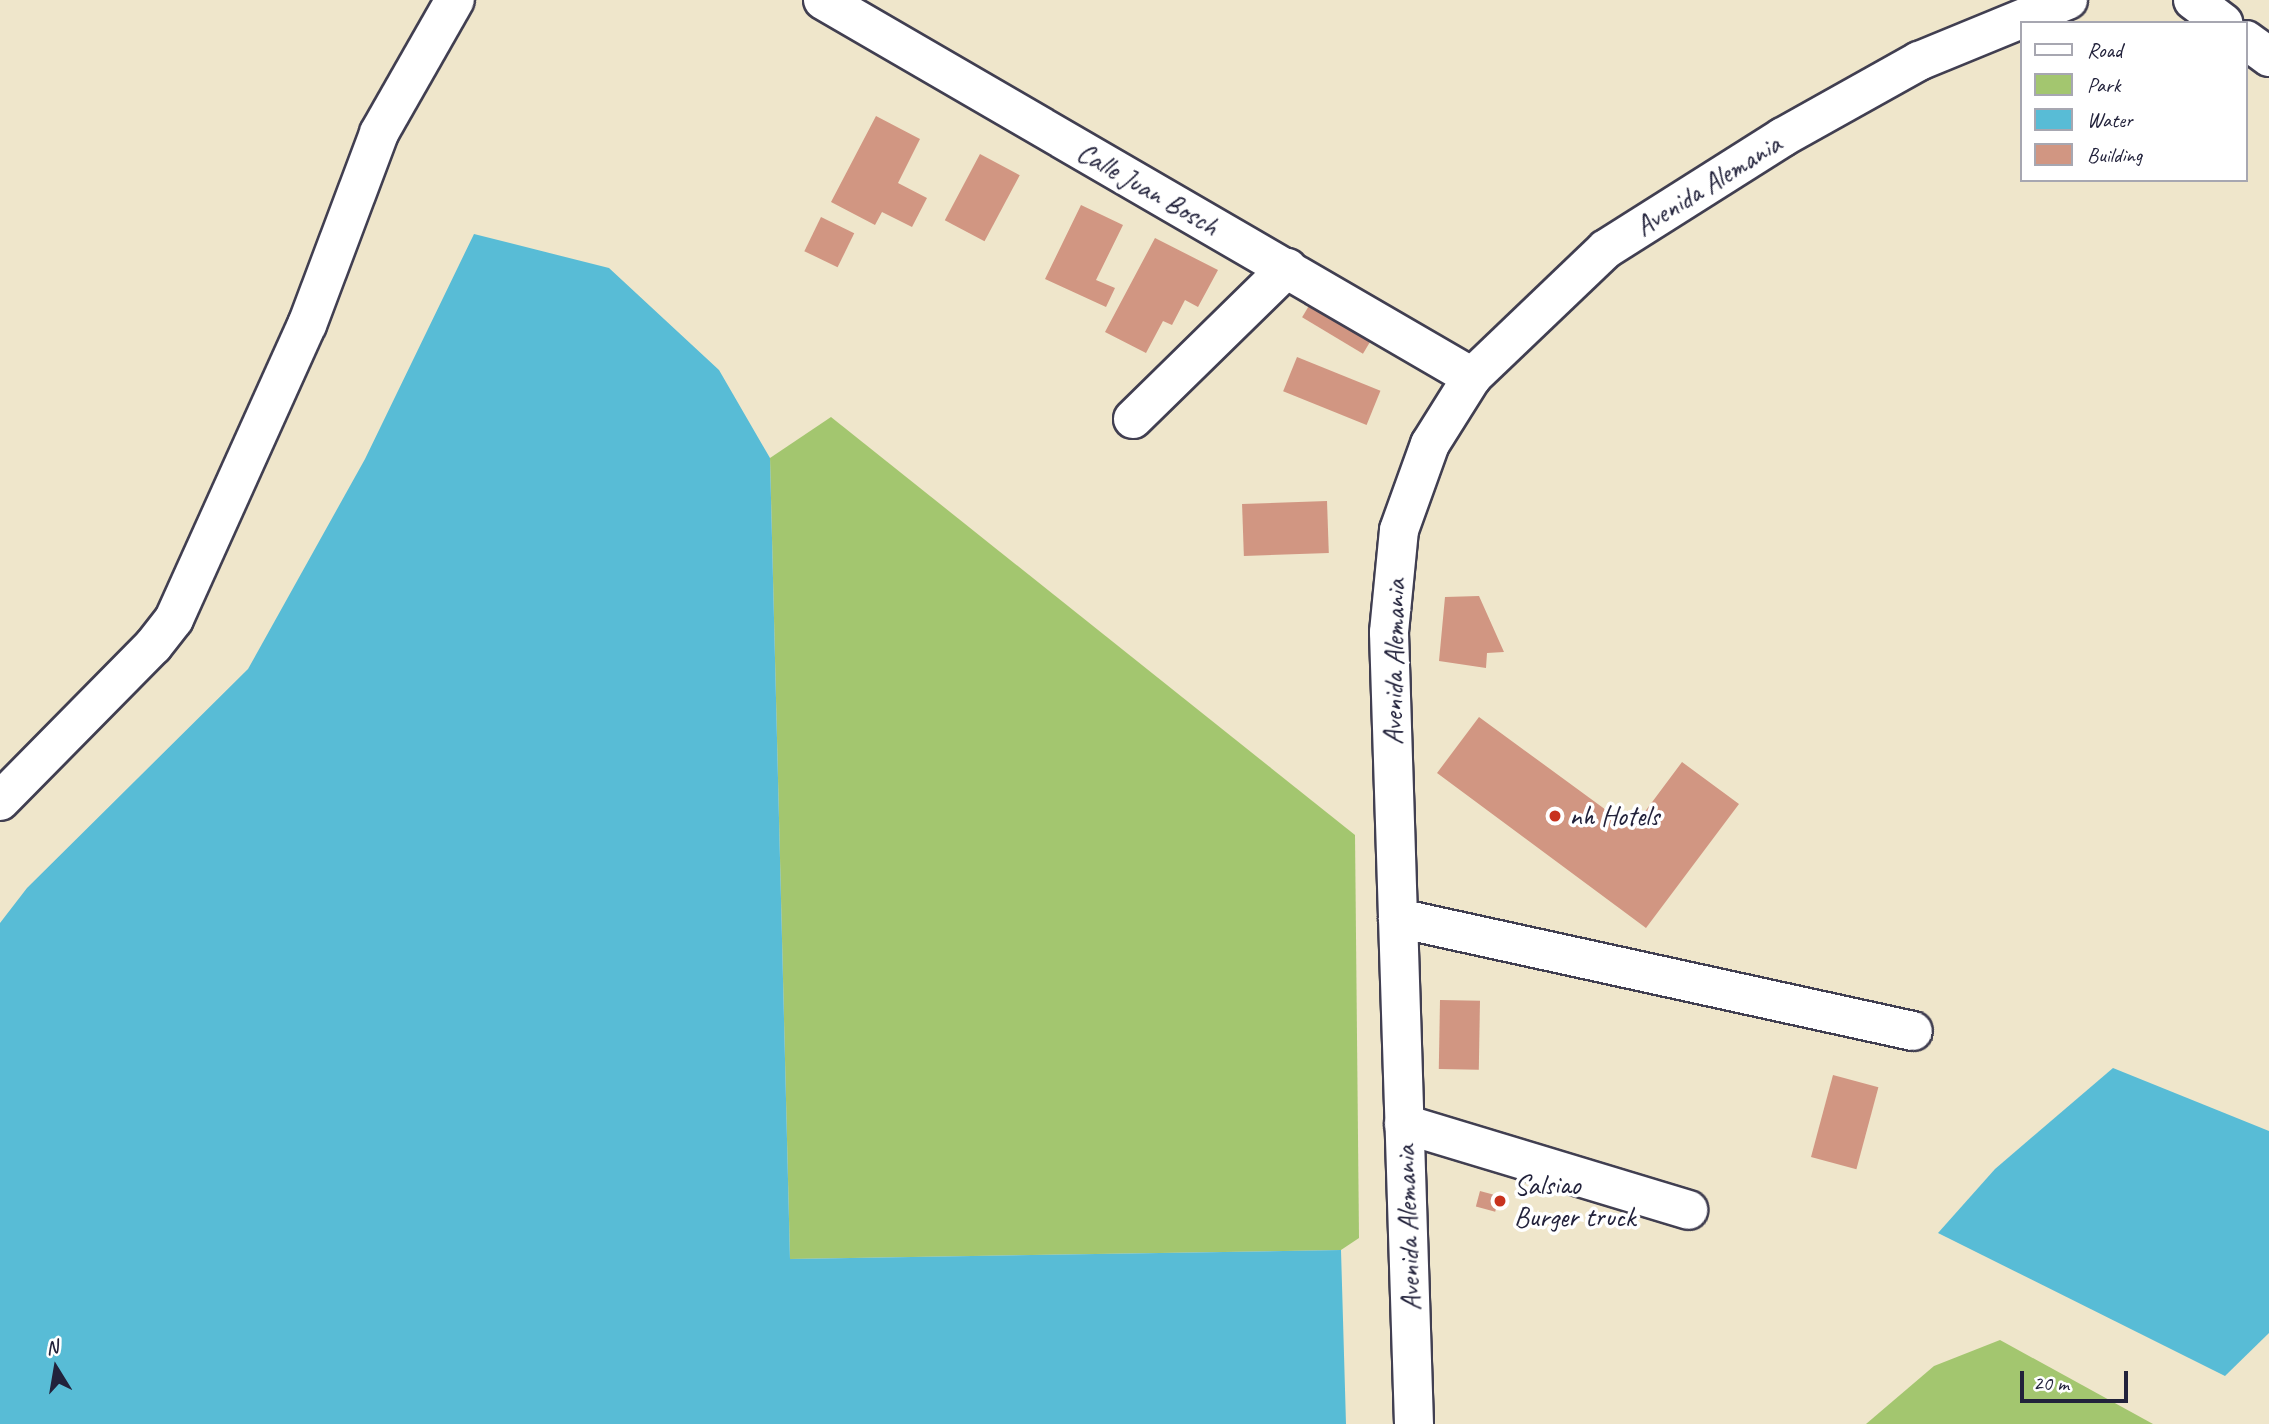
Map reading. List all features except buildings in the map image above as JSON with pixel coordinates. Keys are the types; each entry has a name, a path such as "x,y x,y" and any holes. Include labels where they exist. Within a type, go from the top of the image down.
{"street":[{"path":"0,801 153,646 174,619 307,325 379,133 455,0"},
{"name":"Calle Juan Bosch","path":"823,0 1472,377"},
{"name":"Avenida Alemania","path":"1414,1424 1389,632 1399,530 1430,444 1472,377 1606,249 1783,137 1896,73 2024,6 2068,0"},
{"path":"2193,0 2220,21"},
{"path":"2248,41 2269,57"},
{"path":"1133,419 1287,268"},
{"path":"1398,918 1913,1031"},
{"path":"1404,1124 1688,1209"}],"green space":[{"path":"831,417 1355,835 1359,1238 1341,1250 790,1259 770,458"},
{"path":"2000,1340 2153,1424 1866,1424 1934,1366"}],"water":[{"path":"474,234 609,268 719,370 770,458 790,1259 1341,1250 1346,1424 0,1424 0,923 27,888 248,669 365,459"},
{"path":"2113,1068 2269,1131 2269,1333 2225,1376 1938,1233 1995,1169"}],"place":[{"name":"nh Hotels","path":"1555,816"},
{"name":"Salsiao Burger truck","path":"1500,1201"}]}
